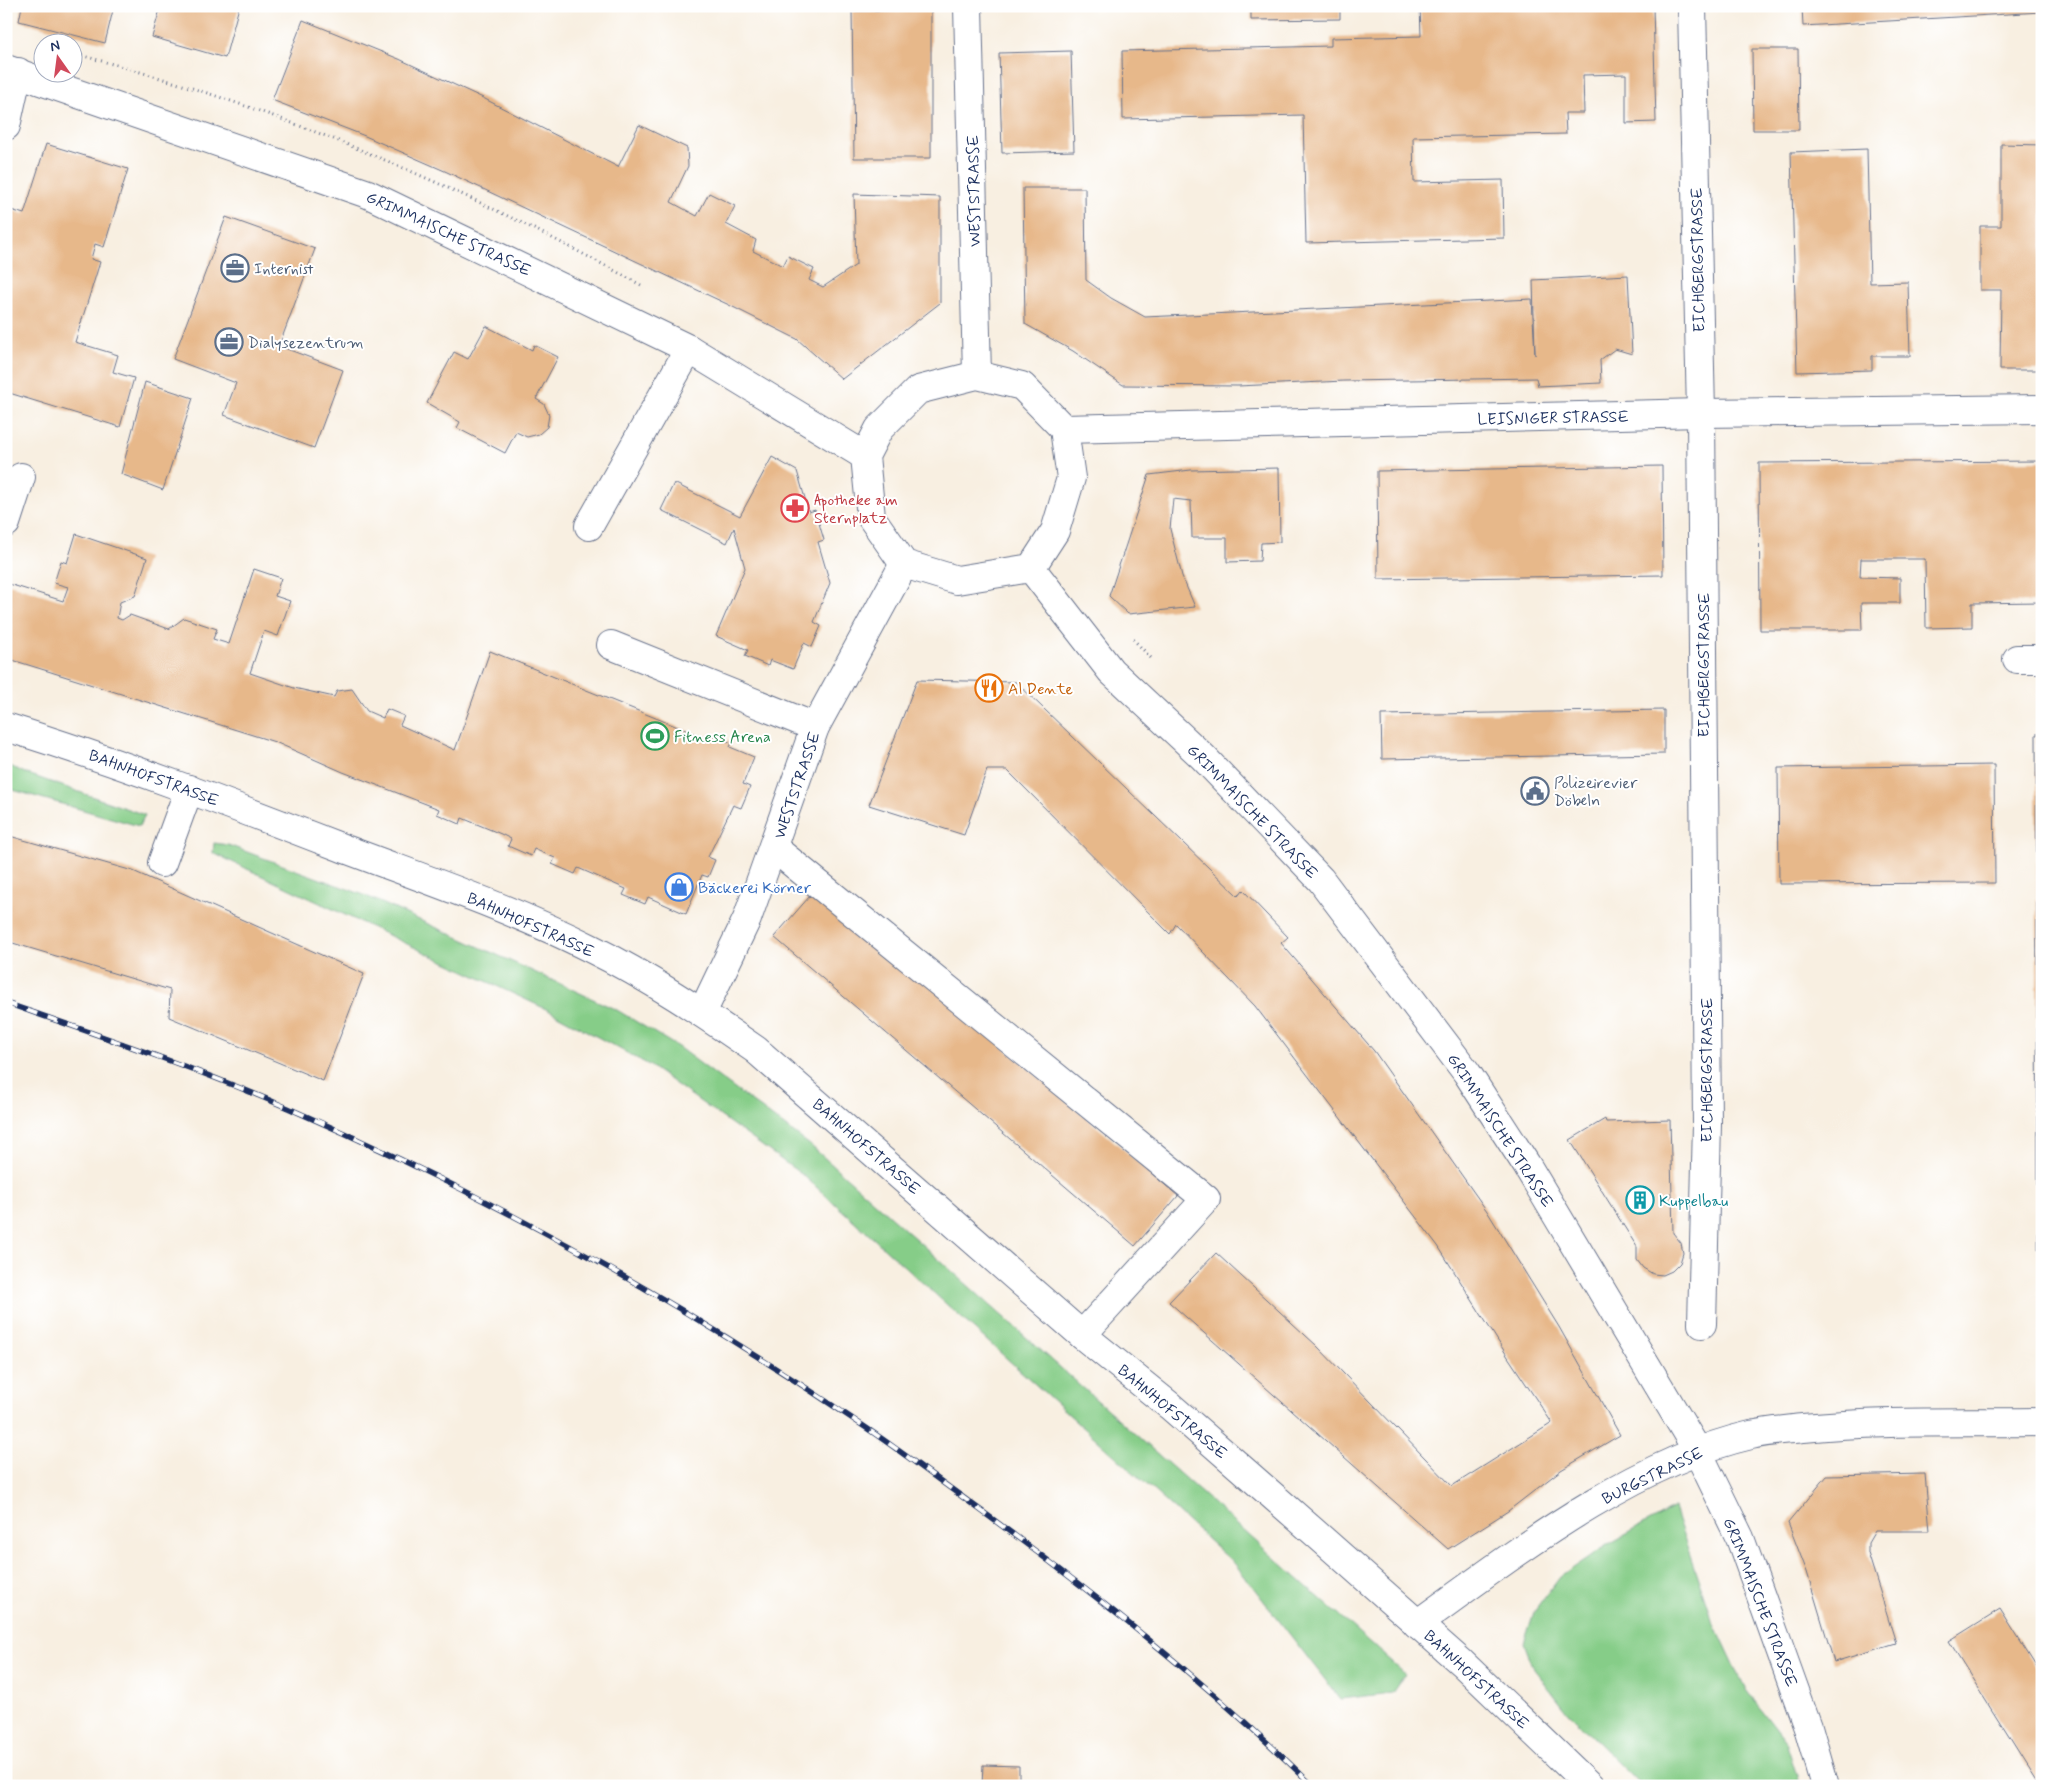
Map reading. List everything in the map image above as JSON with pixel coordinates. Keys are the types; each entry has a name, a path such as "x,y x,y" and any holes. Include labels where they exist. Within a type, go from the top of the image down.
{"street":[{"name":"WESTSTRASSE","path":"968,6 977,375"},
{"name":"EICHBERGSTRASSE","path":"1692,6 1701,413 1707,1124 1702,1324"},
{"path":"6,126 12,71"},
{"name":"GRIMMAISCHE STRASSE","path":"12,71 368,194 689,348 865,456"},
{"path":"589,526 689,348"},
{"path":"977,375 1022,386 1064,429 1071,478 1055,531 1031,568 957,580 904,564 871,517 865,456 879,429 918,390 977,375"},
{"name":"LEISNIGER STRASSE","path":"1064,429 1701,413 2042,409"},
{"path":"6,523 21,477"},
{"name":"WESTSTRASSE","path":"702,1012 747,919 774,848 815,727 904,564"},
{"name":"GRIMMAISCHE STRASSE","path":"1031,568 1111,670 1203,757 1321,880 1467,1073 1526,1164 1696,1450 1740,1538 1808,1727 1825,1786"},
{"path":"611,645 815,727"},
{"name":"BAHNHOFSTRASSE","path":"6,727 100,756 502,909 592,949 702,1012 756,1050 1082,1334 1170,1406 1462,1663 1590,1786"},
{"path":"162,862 189,789"},
{"path":"774,848 1206,1199 1082,1334"},
{"name":"BURGSTRASSE","path":"1417,1624 1493,1569 1608,1495 1696,1450 1753,1434 1838,1425 2042,1422"}],"green space":[{"path":"6,764 25,773 145,815 139,826 6,788"},
{"path":"214,843 228,845 364,895 617,1010 678,1047 810,1145 1405,1674 1392,1693 1340,1699 1235,1564 804,1176 649,1065 548,1010 213,853"},
{"path":"1674,1508 1709,1611 1746,1690 1786,1742 1798,1779 1797,1786 1642,1786 1569,1714 1534,1669 1524,1643 1534,1612 1560,1577 1607,1545"}],"building":[{"path":"22,6 114,6 105,43 82,37 82,32 62,32 19,21"},
{"path":"161,6 239,7 225,58 152,37"},
{"path":"1251,6 1340,6 1340,19 1251,20"},
{"path":"1420,6 1653,6 1656,122 1626,123 1626,74 1583,75 1584,113 1565,113 1566,134 1413,137 1414,182 1503,180 1504,238 1306,243 1303,115 1123,119 1122,51 1331,46 1331,38 1421,36"},
{"path":"1802,6 2042,6 2042,12 1803,26"},
{"path":"931,10 931,158 854,158 852,11"},
{"path":"303,20 399,59 483,98 618,167 639,125 687,148 688,166 671,202 697,216 709,193 735,206 726,224 756,240 753,251 783,266 788,256 814,269 809,280 823,287 856,265 854,194 940,197 940,303 842,379 797,339 727,304 447,172 365,136 272,100"},
{"path":"1752,49 1798,49 1799,130 1753,130"},
{"path":"1071,51 1074,151 1002,153 999,53"},
{"path":"46,144 128,169 104,247 95,244 91,259 100,262 75,342 118,355 113,372 134,378 120,427 6,392 6,296 9,286 6,286 6,225 11,210 24,214"},
{"path":"2001,144 2042,145 2042,370 2000,370 2001,290 1980,290 1980,226 2001,226"},
{"path":"1867,149 1870,283 1908,282 1910,356 1872,356 1872,370 1797,372 1791,152"},
{"path":"1023,188 1085,188 1086,280 1111,298 1145,317 1532,299 1535,355 1533,280 1628,275 1632,354 1615,349 1600,360 1601,383 1538,386 1536,378 1344,381 1238,386 1123,385 1073,351 1025,324"},
{"path":"226,217 315,249 279,346 343,370 314,448 224,415 236,383 173,359"},
{"path":"486,326 532,350 534,345 558,357 536,399 544,404 549,415 547,427 539,434 527,437 516,432 505,453 457,428 460,422 427,403 454,352 468,359"},
{"path":"145,382 193,398 163,490 121,474"},
{"path":"772,457 797,471 809,512 815,510 824,540 818,542 830,583 814,622 821,626 812,647 804,643 793,669 770,660 768,666 745,656 748,650 716,636 745,568 734,528 727,543 661,510 674,483 740,516"},
{"path":"2042,461 2042,602 1972,603 1972,627 1926,628 1925,559 1861,559 1860,577 1900,578 1900,603 1861,603 1862,630 1760,630 1759,463"},
{"path":"1662,466 1663,575 1378,579 1377,471"},
{"path":"1279,468 1280,542 1261,543 1260,561 1227,562 1227,538 1192,538 1191,501 1173,499 1170,529 1182,576 1195,607 1128,614 1109,596 1149,475 1191,470"},
{"path":"76,534 147,558 135,596 120,602 117,618 122,620 130,615 169,629 184,618 217,629 213,639 229,644 254,569 281,578 275,596 290,601 278,636 264,631 250,673 294,688 334,697 337,691 352,689 367,711 383,718 387,709 404,716 400,725 455,750 490,651 710,740 712,735 732,743 730,747 754,757 743,784 750,787 741,808 733,805 708,857 715,860 708,877 702,875 686,914 648,897 645,904 623,895 626,889 578,868 575,874 552,864 555,858 534,849 531,856 508,846 511,839 501,834 462,818 460,824 437,814 439,809 343,772 275,742 6,658 6,583 63,601 68,587 54,583 61,561 67,563"},
{"path":"917,680 1016,682 1238,896 1243,890 1288,937 1281,943 1374,1051 1487,1211 1559,1327 1620,1435 1561,1470 1508,1511 1448,1549 1169,1302 1216,1253 1317,1346 1452,1486 1552,1423 1438,1246 1255,1006 1176,924 1170,934 1007,770 987,770 964,835 869,805"},
{"path":"1664,710 1664,754 1382,759 1381,715"},
{"path":"2036,734 2042,734 2042,1250 2038,1250"},
{"path":"1994,765 1995,883 1779,884 1778,768"},
{"path":"6,835 133,871 364,974 323,1081 169,1017 170,990 6,941"},
{"path":"817,888 1178,1196 1135,1246 774,937"},
{"name":"Kuppelbau","path":"1605,1119 1606,1122 1670,1120 1673,1233 1681,1243 1683,1253 1680,1263 1672,1271 1663,1275 1653,1274 1643,1268 1637,1260 1637,1247 1570,1140"},
{"path":"1925,1474 1930,1531 1875,1531 1868,1543 1868,1553 1896,1643 1834,1662 1807,1572 1788,1523 1827,1476"},
{"path":"2000,1609 2042,1676 2042,1786 2040,1786 1949,1641"},
{"path":"983,1765 1019,1766 1019,1786 982,1786"}],"railway":[{"path":"6,1003 218,1079 288,1108 437,1177 510,1214 654,1294 794,1380 875,1434 1058,1568 1189,1673 1313,1786"}],"place":[{"name":"Internist","path":"235,268"},
{"name":"Dialysezentrum","path":"229,342"},
{"name":"Apotheke am Sternplatz","path":"795,508"},
{"name":"Al Dente","path":"989,688"},
{"name":"Fitness Arena","path":"655,736"},
{"name":"Polizeirevier Döbeln","path":"1535,791"},
{"name":"Bäckerei Körner","path":"679,887"},
{"name":"Kuppelbau","path":"1640,1200"}]}
